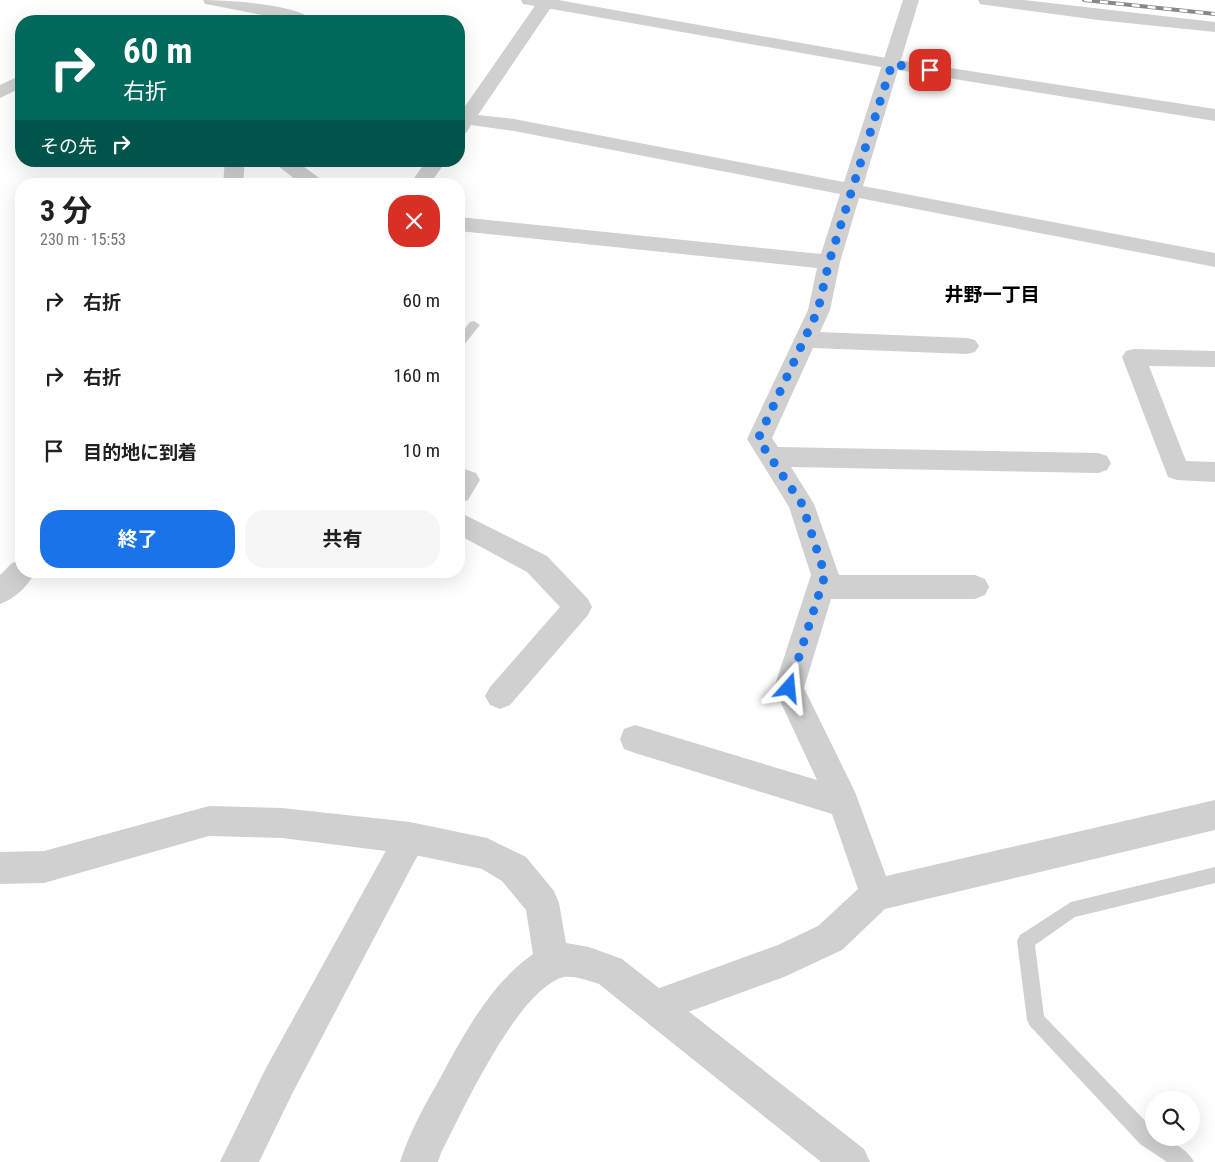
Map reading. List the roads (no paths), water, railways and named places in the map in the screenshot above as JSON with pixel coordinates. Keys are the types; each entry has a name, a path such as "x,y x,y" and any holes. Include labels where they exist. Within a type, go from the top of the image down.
{"street":[{"path":"211,0 288,15"},
{"path":"876,895 844,803 789,688 825,575 802,504 758,439 818,310 829,262 911,0"},
{"path":"986,0 1098,15 1215,27"},
{"path":"465,116 541,1 892,64 1215,115"},
{"path":"0,73 15,78"},
{"path":"0,92 15,83"},
{"path":"465,122 514,125 1215,260"},
{"path":"291,167 306,178"},
{"path":"424,178 432,167"},
{"path":"465,225 829,262"},
{"path":"805,339 967,346"},
{"path":"1215,359 1134,358 1177,470 1215,472"},
{"path":"770,457 1098,463"},
{"path":"465,526 537,564 578,607 500,696"},
{"path":"0,592 15,578"},
{"path":"822,586 975,587"},
{"path":"635,739 844,803"},
{"path":"655,1006 784,960 830,938 876,895 1215,816"},
{"path":"0,868 44,867 209,821 282,823 410,838 487,854 514,870 542,903 552,963"},
{"path":"239,1162 279,1080 410,838"},
{"path":"418,1162 424,1146 483,1037 522,984 552,963 580,960 610,971 851,1162"}],"lane":[{"path":"465,336 474,325"},
{"path":"1184,1162 1147,1137 1036,1020 1026,941 1071,910 1215,875"}],"railway":[{"path":"1084,0 1215,14"}],"district":[{"name":"井野一丁目","path":"992,294"}]}
